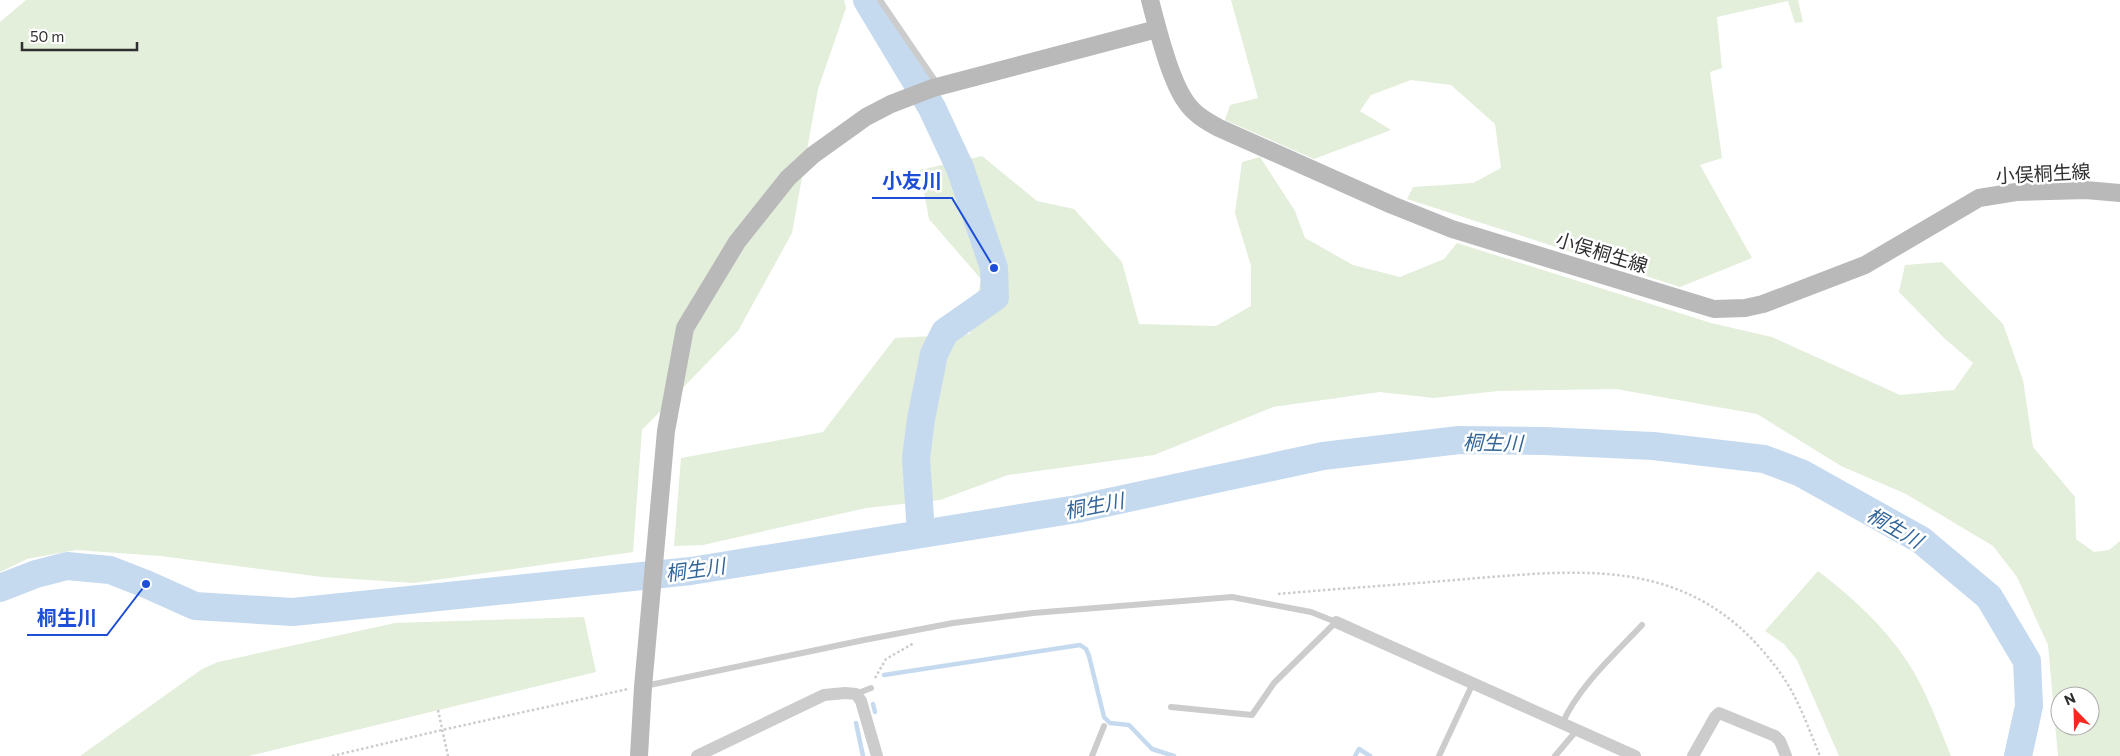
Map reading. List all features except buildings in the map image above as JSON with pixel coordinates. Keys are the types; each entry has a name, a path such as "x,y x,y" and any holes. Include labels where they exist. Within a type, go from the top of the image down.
{"main road":[{"name":"小俣桐生線","path":"1150,0 1157,29 1177,86 1185,102 1195,112 1218,128 1392,205 1452,229 1714,309 1745,308 1763,304 1865,266 1979,198 2016,192 2086,190 2120,193"},
{"path":"639,756 640,685 666,430 685,328 737,242 788,178 812,155 866,118 935,87 1157,29"}],"street":[{"path":"1336,622 1635,756"},
{"path":"697,756 824,696 845,693 856,694 861,701 877,756"},
{"path":"1693,756 1719,712 1775,736 1780,741 1786,756"}],"lane":[{"path":"880,0 935,87"},
{"path":"640,685 953,623 1033,613 1232,597 1311,612 1336,622 1274,683 1252,715 1171,707"},
{"path":"1562,724 1579,695 1642,625"},
{"path":"1439,756 1473,683"},
{"path":"856,694 871,688"},
{"path":"1092,756 1104,726"},
{"path":"1555,756 1576,730"}],"path":[{"path":"1274,594 1560,573 1631,576 1665,584 1698,598 1730,619 1774,663 1791,691 1820,756"},
{"path":"871,688 886,659 921,639"},
{"path":"332,756 640,685"},
{"path":"438,710 448,756"}],"green space":[{"path":"26,0 844,0 846,8 818,89 792,233 738,331 642,430 633,552 414,583 322,577 160,556 76,550 27,559 0,572 0,22"},
{"path":"1231,0 1798,0 1803,22 1795,23 1788,1 1717,17 1722,68 1710,72 1722,158 1700,165 1752,258 1680,287 1407,199 1413,187 1473,183 1501,168 1495,124 1451,85 1411,80 1371,95 1360,111 1391,130 1314,159 1225,120 1230,105 1258,98"},
{"path":"982,156 1037,201 1074,209 1122,262 1139,324 1216,326 1251,306 1251,266 1235,213 1242,162 1260,157 1295,211 1305,238 1353,265 1400,277 1444,259 1457,243 1711,323 1772,337 1900,395 1954,390 1973,363 1944,338 1899,292 1905,265 1942,262 2003,324 2023,380 2033,447 2075,497 2076,539 2094,552 2109,550 2120,541 2120,756 2058,756 2056,736 2100,736 2100,686 2052,686 2048,645 2017,577 1993,546 1906,494 1841,466 1757,414 1616,389 1498,391 1434,398 1380,392 1273,407 1154,455 1008,475 940,500 866,508 703,545 674,546 681,458 823,432 895,338 970,334 981,279 929,219 920,170"},
{"path":"1818,571 1866,612 1898,648 1920,684 1951,756 1839,756 1797,660 1784,644 1765,631"},
{"path":"584,617 596,672 249,756 80,756 202,669 218,662 395,623"}],"waterway":[{"path":"867,0 932,108 960,168 994,268 995,297 945,332 934,354 921,419 916,458 921,533"},
{"name":"桐生川","path":"0,588 36,574 67,566 110,570 195,606 293,612 691,571 1077,509 1323,456 1459,440 1544,441 1653,446 1764,459 1801,473 1921,540 1989,597 2027,661 2029,706 2018,756"},
{"path":"884,675 1080,645 1086,649 1089,656 1104,717 1110,723 1129,725 1152,749 1174,756"},
{"path":"873,704 875,712"},
{"path":"856,723 863,756"},
{"path":"1355,756 1359,749 1370,756"}],"place":[{"name":"小友川","path":"994,268"},
{"name":"桐生川","path":"146,584"}]}
